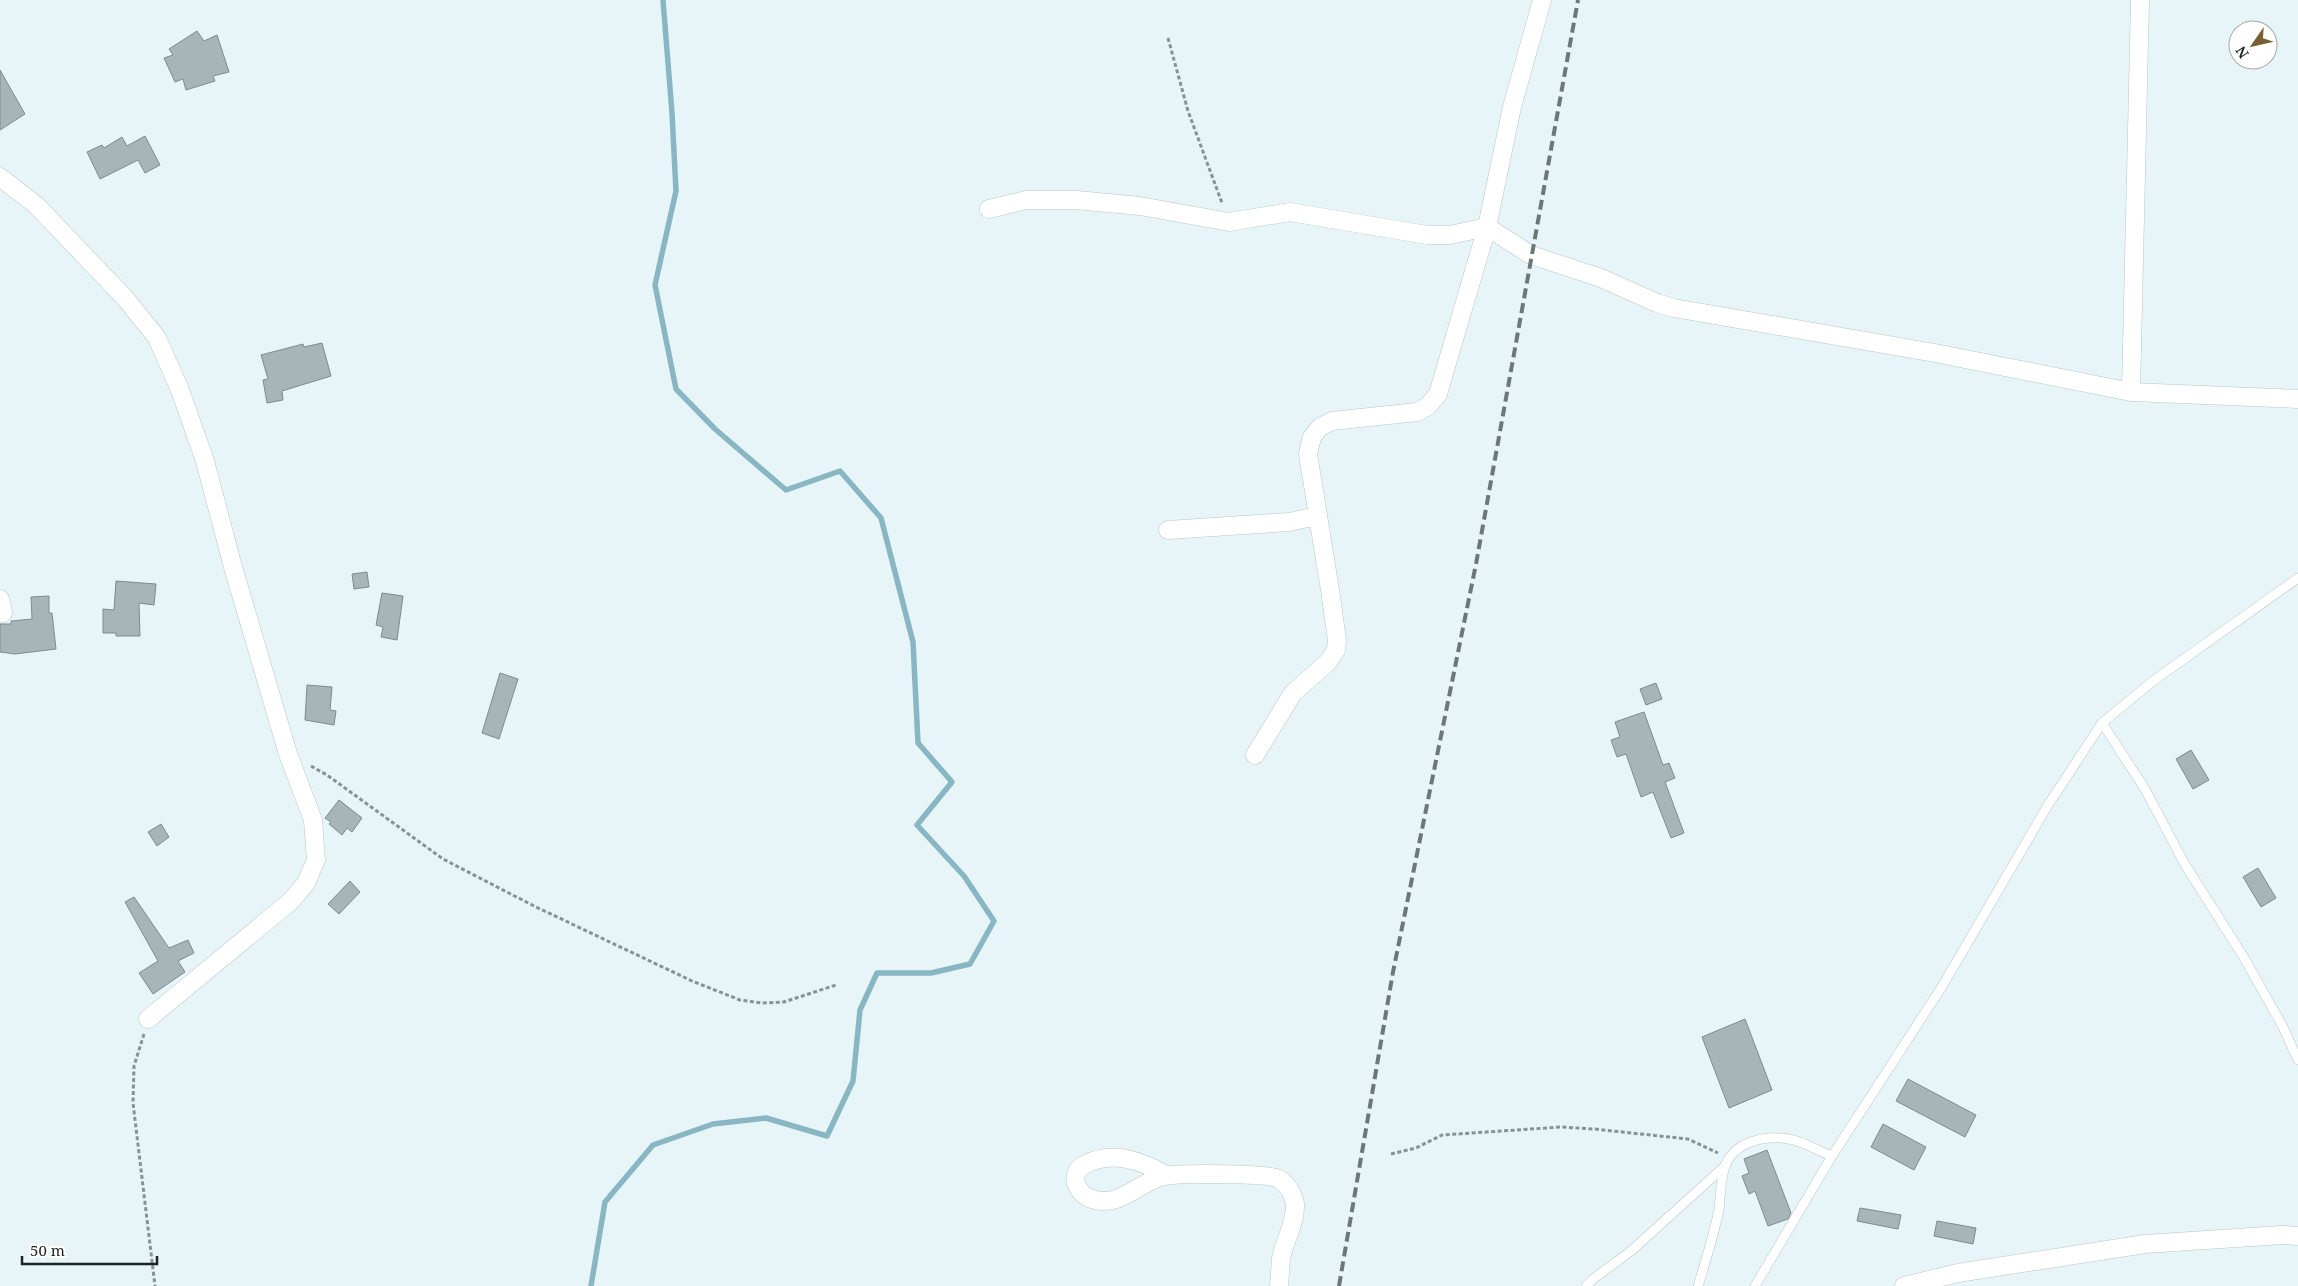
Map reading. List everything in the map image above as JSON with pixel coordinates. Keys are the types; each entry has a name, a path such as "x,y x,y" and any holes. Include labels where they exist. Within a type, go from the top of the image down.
{"street":[{"path":"1255,755 1294,692 1328,662 1336,650 1337,640 1308,454 1312,437 1320,427 1332,421 1417,412 1432,402 1441,386 1487,227 1512,107 1542,0"},
{"path":"2131,392 2140,0"},
{"path":"0,178 42,212 126,298 157,338 180,390 205,461 233,567 288,754 313,820 316,860 306,883 291,901 148,1018"},
{"path":"989,209 1026,200 1076,200 1140,206 1230,222 1290,212 1427,235 1450,235 1487,227 1531,255 1601,278 1657,303 1674,308 1935,353 2131,392 2298,399"},
{"path":"1168,530 1289,522 1317,516"},
{"path":"1166,1175 1254,1176 1278,1179 1290,1190 1295,1203 1293,1220 1281,1259 1279,1286"},
{"path":"1904,1286 1958,1272 2145,1244 2282,1235 2298,1236"}],"lane":[{"path":"1754,1286 1832,1156 1943,985 2048,805 2102,724 2153,681 2298,578"},
{"path":"2102,724 2145,789 2184,863 2243,956 2282,1025 2298,1060"},
{"path":"1586,1286 1592,1278 1631,1251 1725,1166 1735,1151 1744,1144 1773,1138 1791,1139 1832,1156"},
{"path":"1698,1286 1712,1241 1725,1166"}],"path":[{"path":"1168,38 1188,111 1230,222"},
{"path":"288,754 327,775 443,859 534,906 692,981 740,1000 762,1003 784,1002 836,985"},
{"path":"148,1018 134,1066 133,1103 155,1286"},
{"path":"1391,1154 1416,1148 1442,1136 1560,1128 1594,1128 1688,1140 1730,1158"}],"building":[{"path":"197,31 204,41 217,35 229,72 213,76 215,81 186,90 183,79 175,82 164,58 173,55 169,49"},
{"path":"0,70 25,114 0,130"},
{"path":"145,136 160,165 145,173 138,160 100,179 87,152 102,145 104,148 122,137 127,146"},
{"path":"322,343 331,376 282,391 283,400 267,403 263,380 268,379 261,355 303,344 304,347"},
{"path":"367,572 369,587 354,589 352,574"},
{"path":"116,581 156,584 154,605 139,603 140,636 116,636 116,633 103,633 103,609 114,610"},
{"path":"382,593 403,596 397,640 381,637 383,627 376,625"},
{"path":"49,596 49,613 52,613 56,649 15,654 0,652 0,624 11,624 11,621 32,619 31,597"},
{"path":"500,673 518,679 499,739 482,733"},
{"path":"1656,683 1662,699 1646,705 1640,689"},
{"path":"307,685 332,687 330,710 336,711 334,725 305,720"},
{"path":"1644,712 1663,765 1669,763 1675,778 1665,782 1684,833 1671,838 1653,792 1641,797 1626,754 1617,757 1611,740 1620,737 1615,722"},
{"path":"2191,750 2209,780 2193,789 2176,759"},
{"path":"339,800 362,818 352,832 347,828 342,835 325,818"},
{"path":"161,824 169,837 157,846 148,832"},
{"path":"2258,868 2276,898 2261,907 2243,877"},
{"path":"350,881 360,892 339,914 328,904"},
{"path":"134,897 169,948 188,940 194,953 178,961 185,972 153,994 139,973 158,961 125,902"},
{"path":"1745,1019 1772,1090 1729,1108 1702,1037"},
{"path":"1908,1079 1976,1115 1965,1137 1896,1101"},
{"path":"1883,1124 1926,1147 1914,1170 1871,1147"},
{"path":"1767,1150 1791,1213 1788,1219 1768,1226 1755,1191 1749,1194 1742,1176 1749,1173 1744,1159"},
{"path":"1860,1208 1901,1215 1898,1229 1857,1221"},
{"path":"1937,1221 1976,1228 1973,1244 1934,1236"}],"waterway":[{"path":"591,1286 605,1202 653,1145 713,1124 766,1118 827,1136 853,1081 860,1010 877,973 931,973 970,964 994,921 964,876 917,825 952,782 918,743 913,642 881,518 840,471 786,490 715,429 676,389 655,285 676,191 663,0"}],"railway":[{"path":"1339,1286 1393,972 1476,564 1578,0"}]}
